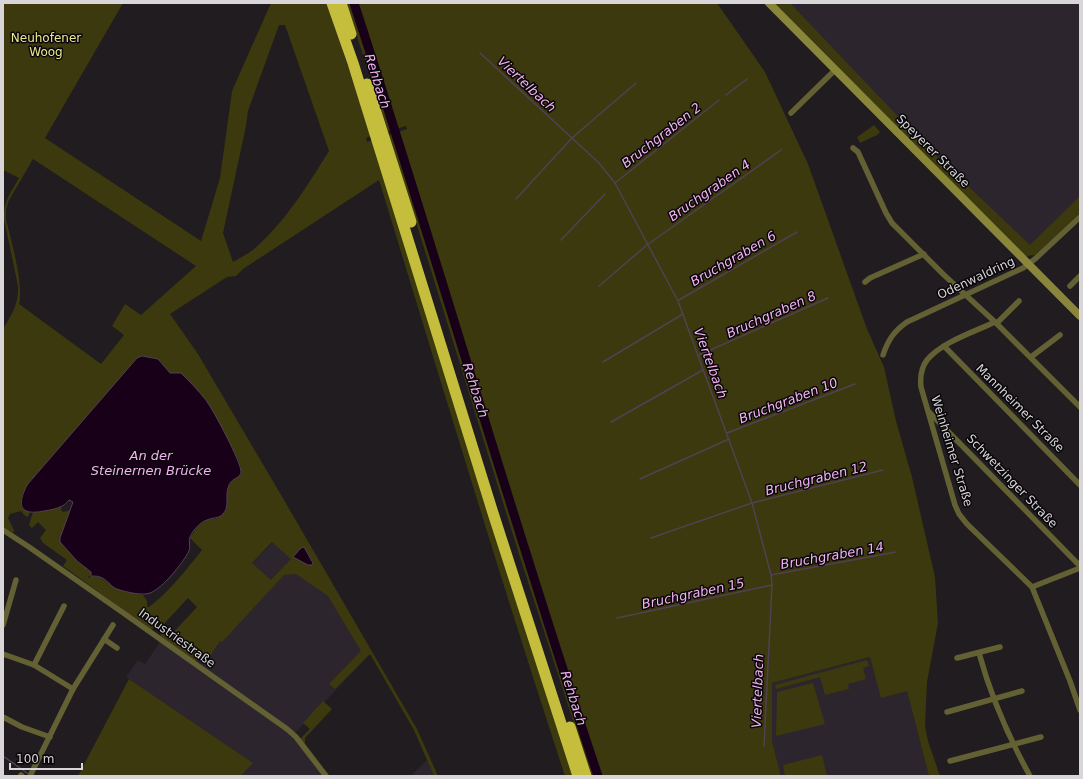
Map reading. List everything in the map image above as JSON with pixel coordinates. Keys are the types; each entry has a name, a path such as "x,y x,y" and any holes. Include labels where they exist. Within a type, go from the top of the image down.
{"highway":[{"path":"332,3 353,63 495,521 578,776"},
{"path":"341,3 383,130 504,523 586,776"}],"street":[{"name":"Speyerer Straße","path":"769,3 1080,316"},
{"path":"791,113 835,70"},
{"path":"853,148 858,152 892,223 944,275 996,322 1080,407"},
{"name":"Odenwaldring","path":"882,355 887,343 900,327 907,322 967,295 1028,264 1080,217"},
{"path":"864,282 924,254"},
{"path":"1070,286 1080,276"},
{"name":"Weinheimer Straße","path":"1020,301 996,322 944,346 927,360 921,374 921,387 954,505 967,524 1032,586 1080,710"},
{"path":"1031,357 1060,335"},
{"name":"Mannheimer Straße","path":"944,346 1080,485"},
{"name":"Schwetzinger Straße","path":"928,411 1080,567"},
{"name":"Industriestraße","path":"3,530 287,729 326,776"},
{"path":"1032,586 1080,567"},
{"path":"3,625 16,580"},
{"path":"34,665 64,606"},
{"path":"30,776 73,689 113,625"},
{"path":"104,640 117,648"},
{"path":"957,658 1000,647"},
{"path":"980,653 993,700 1013,745 1030,776"},
{"path":"3,654 34,665 73,689"},
{"path":"947,712 1022,691"},
{"path":"3,717 22,727 50,738"},
{"path":"950,761 1041,737"}],"shaded area":[{"path":"780,3 1080,3 1080,213 1035,255"},
{"path":"293,521 370,654 295,733 330,776 241,776 253,763 126,677 138,660 145,664 160,642 173,646"},
{"path":"871,657 907,691 929,776 781,776 772,741 772,683"},
{"path":"427,760 434,776 411,776"}],"green space":[{"name":"Neuhofener Woog","path":"3,3 123,3 45,138 201,241 220,178 232,91 271,3 327,3 371,136 366,138 367,142 373,140 573,776 565,776 494,553 379,180 243,269 236,276 227,277 170,314 198,354 417,729 438,776 434,776 414,730 370,654 335,689 329,684 361,651 328,596 296,574 284,575 222,642 220,641 206,662 199,657 195,662 160,636 162,633 154,627 151,630 63,566 67,560 43,543 40,538 46,530 38,522 32,528 29,525 33,512 50,510 62,506 61,510 63,512 71,510 60,538 77,561 91,572 91,575 88,577 100,577 117,589 143,595 147,601 147,607 157,601 171,587 202,550 190,538 198,526 206,520 218,518 227,507 229,486 241,468 237,457 206,400 170,373 158,359 142,356 137,358 27,485 23,493 21,505 22,508 30,512 28,517 21,511 10,514 8,518 14,530 13,533 3,527 3,329 14,309 18,292 4,213 8,197 19,178 3,170","holes":["279,25 285,25 329,151 295,203 276,227 254,249 233,262 223,233 248,111","33,159 196,266 141,315 125,304 112,326 124,335 101,364 19,304 20,286 14,250 6,219 8,202","272,542 291,559 271,580 252,563","188,598 197,607 170,636 161,627"]},
{"path":"346,3 717,3 765,72 808,164 867,329 884,367 896,421 912,477 935,577 938,623 927,682 925,726 928,741 940,776 929,776 907,691 881,698 870,657 772,683 772,741 781,776 591,776 518,551 389,135 407,129 406,126 388,131"},
{"path":"774,3 790,3 929,149 1030,245 1080,196 1080,213 1035,255 1027,256 1025,258"},
{"path":"874,125 880,132 860,143 857,137"},
{"path":"867,660 869,666 863,668 866,679 848,684 849,689 825,695 820,677 776,689 775,685"},
{"path":"129,679 253,763 241,776 78,776"},
{"path":"813,683 825,724 776,736 777,692"},
{"path":"323,701 332,709 305,738 305,744 331,776 300,739 310,729 303,723"},
{"path":"822,755 827,776 785,776 783,765"}],"water":[{"name":"An der Steinernen Brücke","path":"142,356 158,359 170,373 181,373 209,404 237,459 241,473 232,480 229,485 227,491 227,505 223,514 219,517 204,521 197,527 189,539 189,551 177,569 161,586 147,594 139,594 117,589 98,576 91,576 91,572 77,561 60,542 60,538 73,502 69,500 58,508 36,512 29,512 25,510 21,503 27,485 137,358"},
{"path":"304,547 313,563 312,565 308,565 293,557 301,548"}],"waterway":[{"name":"Rehbach","path":"354,3 535,583 598,776"},
{"name":"Viertelbach","path":"480,53 599,163 615,183 678,301 752,503 771,575 772,585 764,746"},
{"name":"Bruchgraben 2","path":"726,95 747,79"},
{"name":"Viertelbach","path":"516,199 572,138 636,83"},
{"name":"Bruchgraben 2","path":"615,183 719,100"},
{"name":"Bruchgraben 4","path":"599,286 647,245 781,150"},
{"path":"561,240 605,194"},
{"name":"Bruchgraben 6","path":"679,300 797,232"},
{"name":"Bruchgraben 8","path":"699,355 828,298"},
{"path":"603,362 683,314"},
{"path":"611,422 703,370"},
{"name":"Bruchgraben 10","path":"727,433 855,384"},
{"path":"640,479 729,439"},
{"name":"Bruchgraben 12","path":"651,538 752,503 883,470"},
{"name":"Bruchgraben 14","path":"771,575 896,552"},
{"name":"Bruchgraben 15","path":"617,618 772,585"},
{"path":"3,756 27,773"}]}
